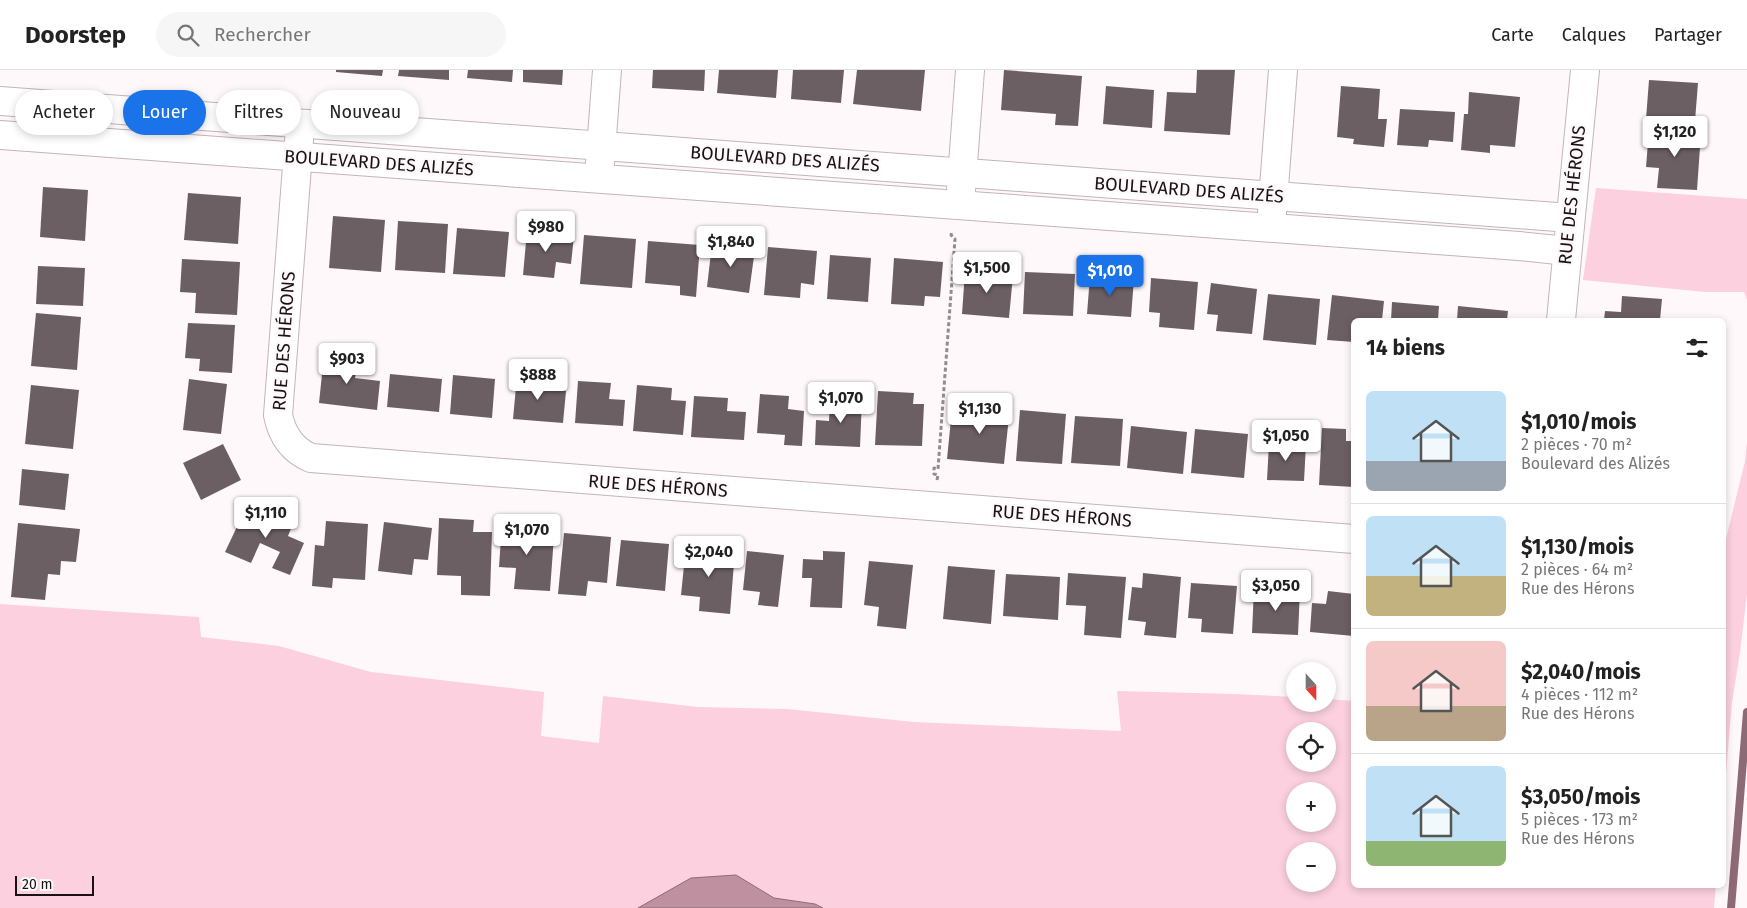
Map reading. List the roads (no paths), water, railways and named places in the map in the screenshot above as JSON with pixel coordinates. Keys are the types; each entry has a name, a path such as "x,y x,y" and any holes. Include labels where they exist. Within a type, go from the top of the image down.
{"street":[{"path":"599,178 607,70"},
{"path":"956,215 963,173 970,70"},
{"path":"1271,228 1283,70"},
{"name":"RUE DES HÉRONS","path":"1561,318 1585,70"},
{"name":"BOULEVARD DES ALIZÉS","path":"0,101 216,118"},
{"name":"BOULEVARD DES ALIZÉS","path":"301,124 1570,218"},
{"name":"BOULEVARD DES ALIZÉS","path":"0,135 599,178 956,215 1271,228 1567,251"},
{"name":"RUE DES HÉRONS","path":"299,135 278,415 285,437 302,455 311,458 1351,539"}],"waterway":[{"path":"1731,908 1747,712"}]}
